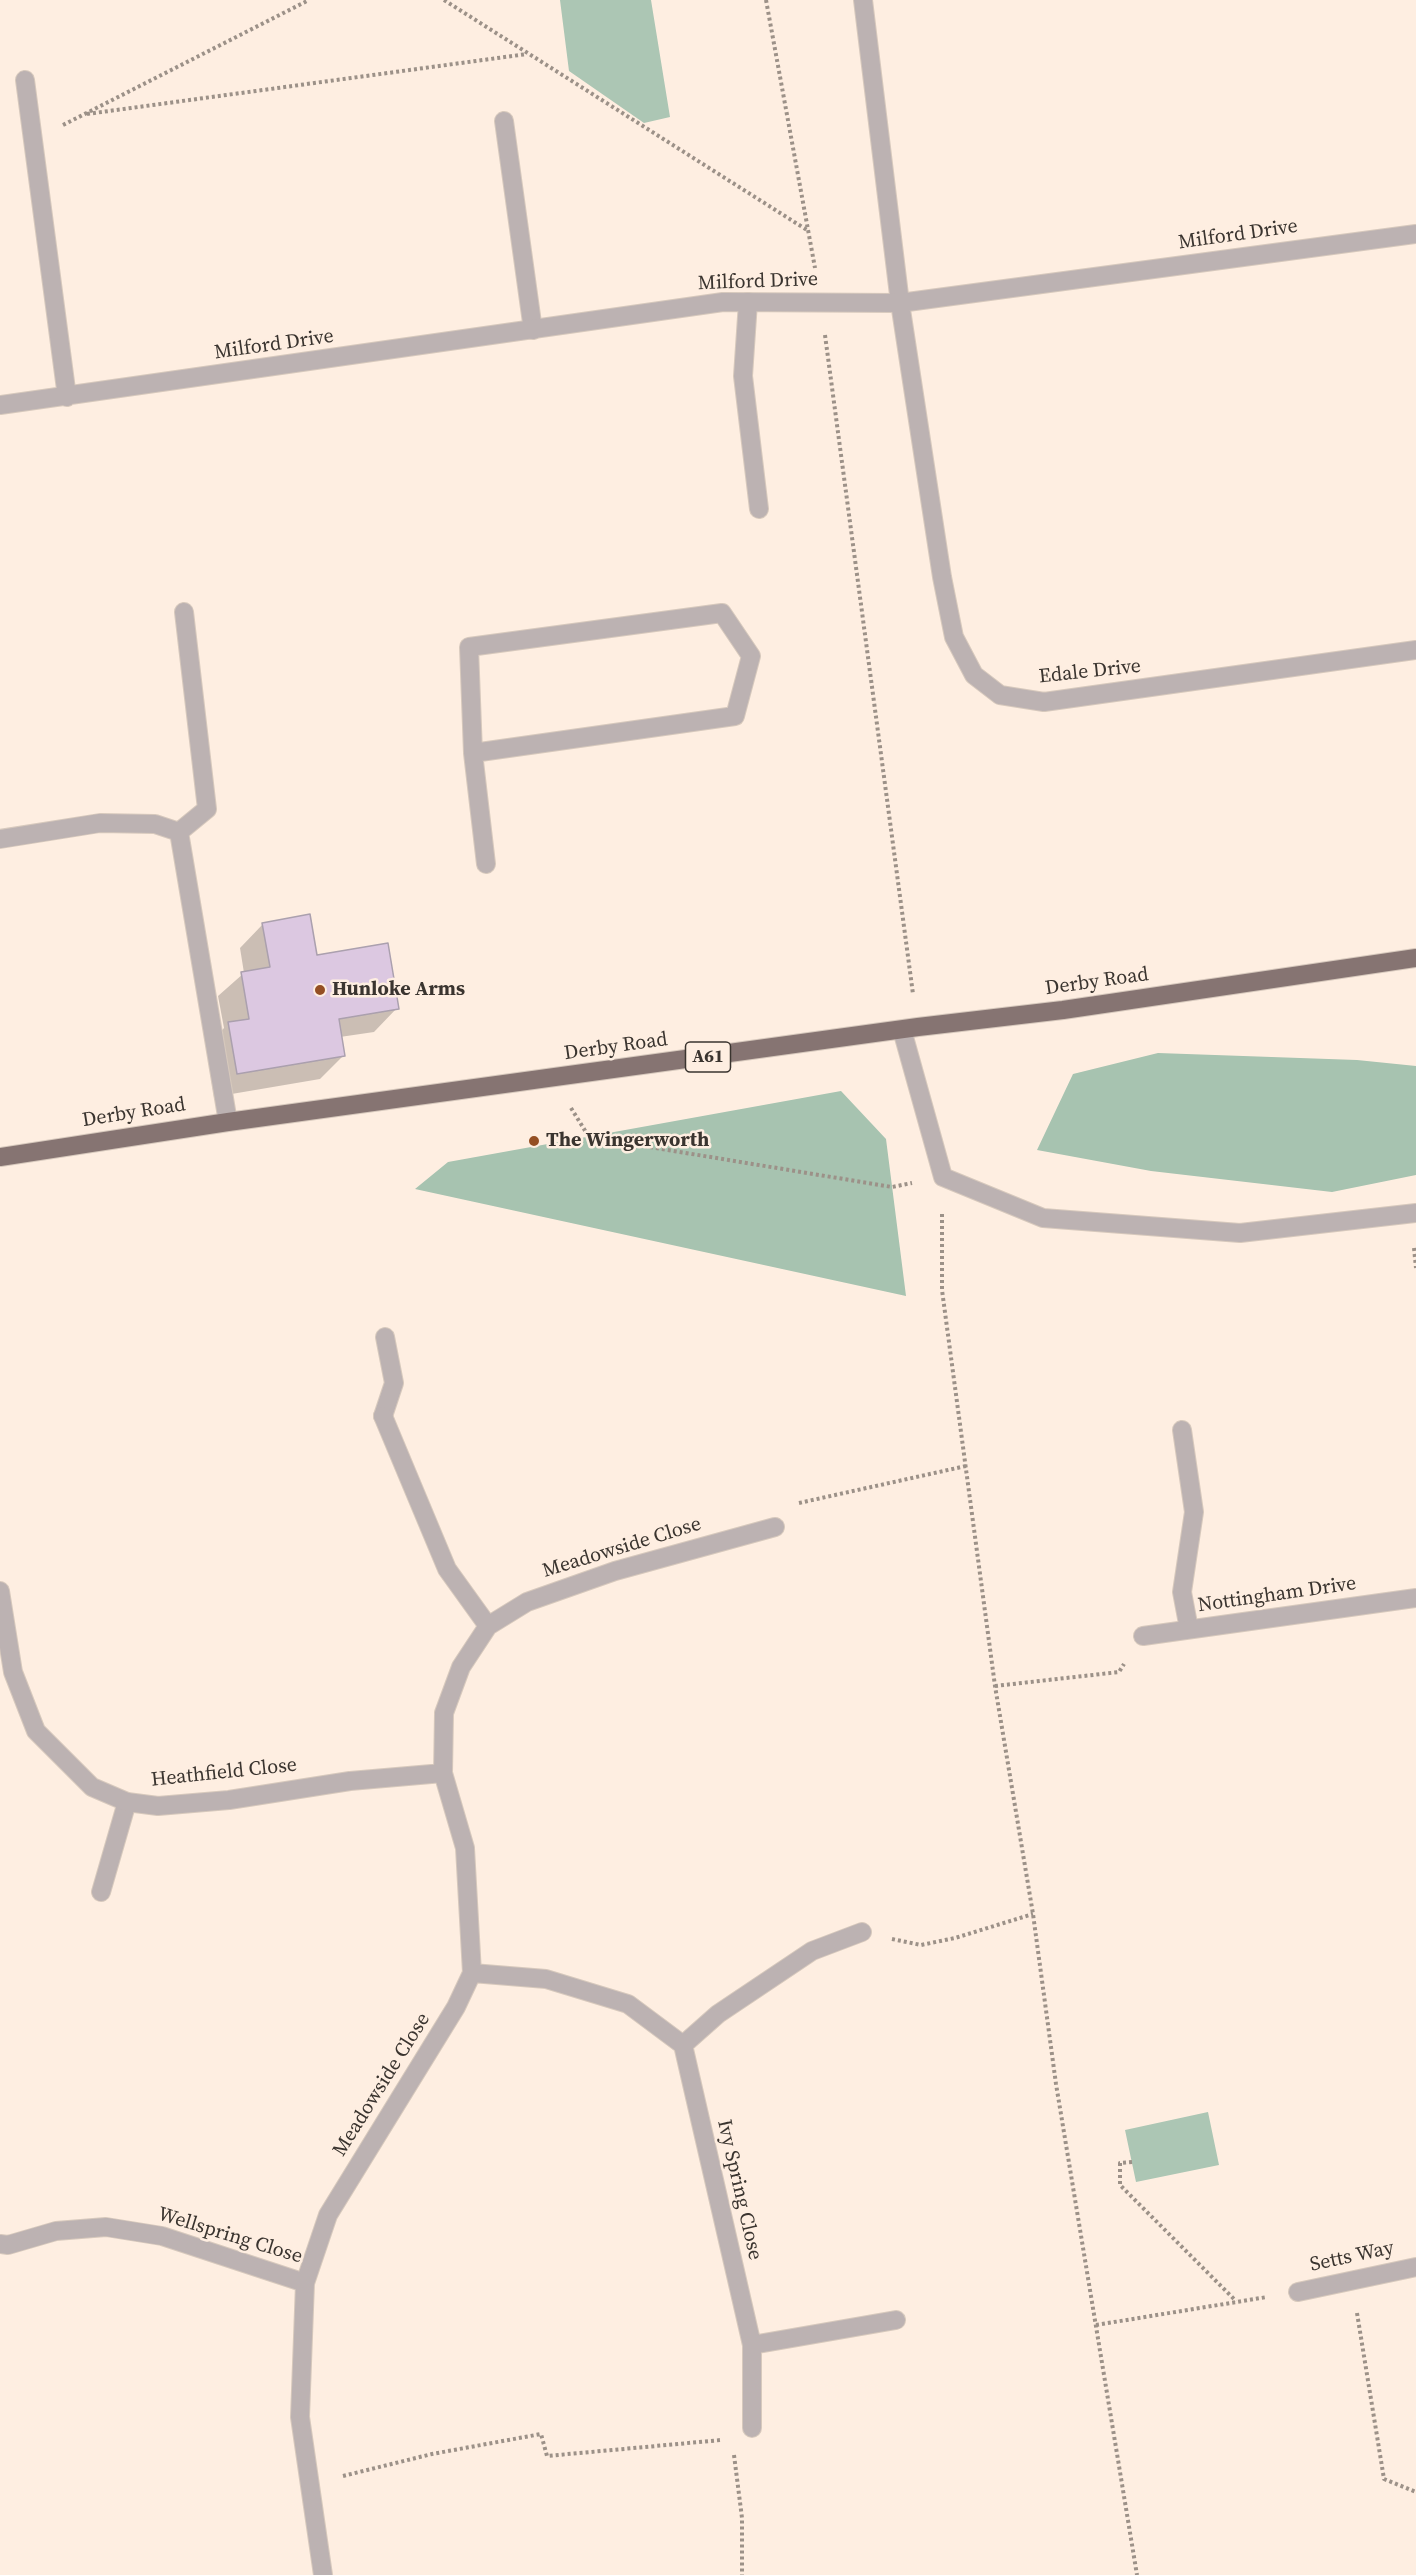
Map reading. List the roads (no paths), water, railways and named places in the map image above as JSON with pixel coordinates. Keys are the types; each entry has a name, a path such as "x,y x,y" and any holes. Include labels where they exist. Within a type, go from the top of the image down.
{"highway":[{"name":"Derby Road","path":"0,1157 228,1122 910,1028 1063,1010 1416,958"}],"street":[{"name":"Edale Drive","path":"863,0 900,303 942,577 954,637 974,675 1000,695 1044,702 1416,650"},
{"path":"25,80 67,397"},
{"path":"504,121 533,330"},
{"name":"Milford Drive","path":"0,405 723,302 900,303 1416,234"},
{"path":"748,302 743,376 759,509"},
{"path":"179,832 207,809 184,612"},
{"path":"473,753 735,716 751,656 722,613 469,647 473,753 486,864"},
{"path":"0,839 100,823 155,824 179,832"},
{"path":"179,832 228,1122"},
{"path":"910,1028 943,1178 1043,1218 1240,1233 1416,1213"},
{"path":"386,1337 394,1383 383,1416 447,1569 488,1626"},
{"path":"1182,1430 1194,1512 1182,1592 1189,1629"},
{"name":"Meadowside Close","path":"323,2575 300,2417 305,2283 328,2215 456,2007 472,1973 465,1848 443,1773 444,1713 461,1667 488,1626 527,1602 615,1571 775,1527"},
{"name":"Heathfield Close","path":"0,1592 13,1672 36,1731 92,1787 127,1802 158,1806 229,1800 350,1781 443,1773"},
{"name":"Nottingham Drive","path":"1143,1636 1416,1598"},
{"path":"101,1892 127,1802"},
{"path":"472,1973 546,1979 628,2004 683,2045 718,2014 812,1951 861,1932"},
{"name":"Ivy Spring Close","path":"683,2045 752,2345 752,2428"},
{"name":"Wellspring Close","path":"0,2244 8,2245 56,2231 106,2227 162,2236 305,2283"},
{"name":"Setts Way","path":"1298,2292 1416,2267"},
{"path":"752,2345 896,2320"}],"place":[{"name":"Hunloke Arms","path":"320,990"},
{"name":"The Wingerworth","path":"534,1141"}]}
